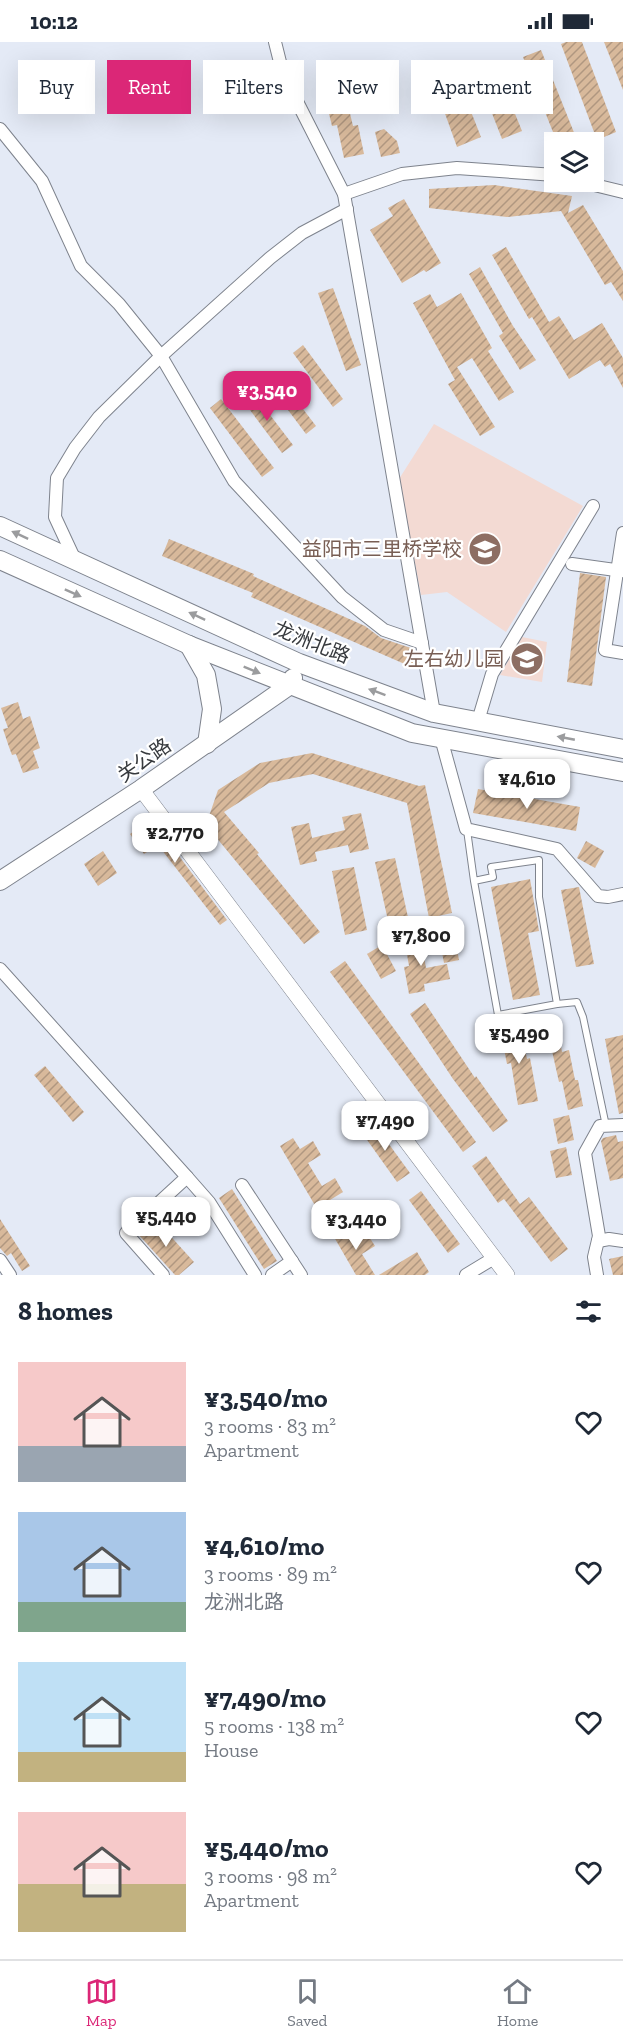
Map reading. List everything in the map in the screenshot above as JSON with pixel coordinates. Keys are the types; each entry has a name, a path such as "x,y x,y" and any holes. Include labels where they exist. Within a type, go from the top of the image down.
{"main road":[{"name":"龙洲北路","path":"0,526 299,663 434,713 623,748"},
{"path":"0,560 189,645 412,733 623,772"},
{"path":"189,645 206,675 212,710 207,744"},
{"path":"290,685 299,663"},
{"name":"关公路","path":"0,881 141,789 290,685"}],"street":[{"path":"275,42 283,74 344,194 434,713"},
{"path":"0,129 42,181 81,266 119,304 161,356 234,481 342,597 384,630 422,643"},
{"path":"344,194 402,174 457,168 544,173"},
{"path":"604,187 623,192"},
{"path":"75,560 55,517 57,478 75,447 99,417 161,356 270,258 302,233 347,209"},
{"path":"478,721 492,674 593,506"},
{"path":"623,533 620,571 604,650 623,653"},
{"path":"572,564 620,571"},
{"path":"441,738 466,829 557,849 598,896 623,894"},
{"path":"141,789 507,1275"},
{"path":"0,969 209,1202 255,1275"},
{"path":"597,1275 594,1257 599,1236 585,1153 600,1126 623,1125"},
{"path":"163,1275 126,1233 187,1177"},
{"path":"243,1185 301,1275"},
{"path":"598,1240 623,1241"},
{"path":"466,1275 494,1258"},
{"path":"0,1260 10,1275"},
{"path":"272,1275 292,1261"}],"lane":[{"path":"466,829 498,1015 577,1002 583,1017 606,1126"},
{"path":"474,881 493,877 491,867 539,860 539,897 557,1004"}],"shaded area":[{"name":"益阳市三里桥学校","path":"434,424 583,506 506,632 447,592 421,595 399,479"},
{"name":"左右幼儿园","path":"522,637 547,642 542,682 500,675"}],"building":[{"path":"582,42 616,132 604,137 604,132 594,132 561,44"},
{"path":"604,42 623,42 623,90"},
{"path":"541,50 545,60 524,60 523,57"},
{"path":"553,80 574,132 553,132 546,114 553,114"},
{"path":"329,114 350,114 353,126 358,125 364,154 344,158 337,125 332,126"},
{"path":"445,114 472,114 481,137 457,147"},
{"path":"492,114 515,114 522,131 502,139"},
{"path":"384,129 397,141 400,153 381,157 375,132"},
{"path":"494,185 572,196 568,213 583,205 623,271 623,301 611,282 605,285 561,211 507,217 429,208 429,189"},
{"path":"404,199 441,263 402,283 370,230 393,216 388,208"},
{"path":"506,247 549,322 559,316 574,340 602,323 623,358 623,388 610,364 605,367 600,360 569,379 532,317 529,319 492,255"},
{"path":"480,267 513,326 536,360 520,370 499,336 503,333 469,274"},
{"path":"333,288 361,365 346,371 318,293"},
{"path":"461,293 492,348 488,351 514,392 499,401 472,358 457,367 495,427 480,436 448,384 455,380 413,303 430,294 437,307"},
{"path":"303,345 343,399 333,407 293,353"},
{"path":"277,375 316,426 306,434 267,382"},
{"path":"251,390 293,445 282,453 241,398"},
{"path":"221,399 274,468 262,477 210,408"},
{"path":"169,539 254,574 253,576 365,626 381,638 414,649 416,669 251,597 253,593 162,556"},
{"path":"580,573 606,577 592,686 567,682"},
{"path":"18,702 23,719 30,716 40,748 33,751 39,768 23,773 16,754 12,755 9,747 3,729 8,728 1,708"},
{"path":"312,753 419,786 425,785 452,913 429,918 407,803 313,774 269,783 224,812 320,932 304,944 206,825 218,790 260,763"},
{"path":"478,789 580,807 576,831 473,813"},
{"path":"361,813 369,849 350,853 348,845 315,852 317,861 300,865 291,827 309,823 312,838 345,830 342,817"},
{"path":"145,823 159,829 227,920 220,925 158,845 144,854 130,834"},
{"path":"586,841 604,851 595,868 577,858"},
{"path":"103,851 117,873 98,886 84,864"},
{"path":"395,858 409,922 389,925 375,862"},
{"path":"354,867 367,930 345,935 332,871"},
{"path":"530,879 539,931 528,933 540,995 513,1000 491,887"},
{"path":"579,887 594,964 576,967 561,890"},
{"path":"453,929 459,960 444,963 438,931"},
{"path":"420,934 426,968 447,964 450,979 424,984 425,991 409,994 404,967 409,966 404,937"},
{"path":"382,945 396,971 381,979 367,954"},
{"path":"345,961 476,1142 463,1152 330,972"},
{"path":"425,1003 475,1078 476,1076 508,1121 493,1132 453,1079 410,1014"},
{"path":"556,1018 562,1052 569,1050 583,1106 568,1110 552,1051 546,1052 540,1022"},
{"path":"520,1025 527,1059 530,1058 538,1101 518,1105 511,1063 507,1064 500,1029"},
{"path":"623,1035 623,1113 619,1114 605,1039"},
{"path":"45,1066 84,1112 73,1122 34,1075"},
{"path":"569,1115 574,1140 558,1144 553,1119"},
{"path":"372,1121 410,1173 397,1182 360,1130"},
{"path":"616,1135 618,1142 623,1141 623,1178 610,1181 601,1141 603,1138"},
{"path":"293,1138 300,1149 313,1141 321,1155 308,1163 322,1186 335,1178 343,1192 330,1200 337,1211 323,1219 280,1146"},
{"path":"566,1147 572,1175 556,1178 550,1151"},
{"path":"486,1156 520,1204 529,1197 568,1249 551,1262 504,1199 498,1203 472,1166"},
{"path":"232,1189 277,1261 264,1269 219,1198"},
{"path":"421,1191 460,1244 448,1253 409,1200"},
{"path":"154,1218 194,1262 179,1275 175,1275 138,1234"},
{"path":"0,1219 30,1266 22,1271 11,1253 7,1256 0,1248"},
{"path":"347,1229 354,1240 366,1232 375,1246 362,1254 375,1275 356,1275 334,1237"},
{"path":"417,1252 429,1272 425,1275 379,1275"},
{"path":"623,1256 623,1275 613,1275 609,1259"}],"place":[{"name":"益阳市三里桥学校","path":"485,549"},
{"name":"左右幼儿园","path":"527,659"}]}
